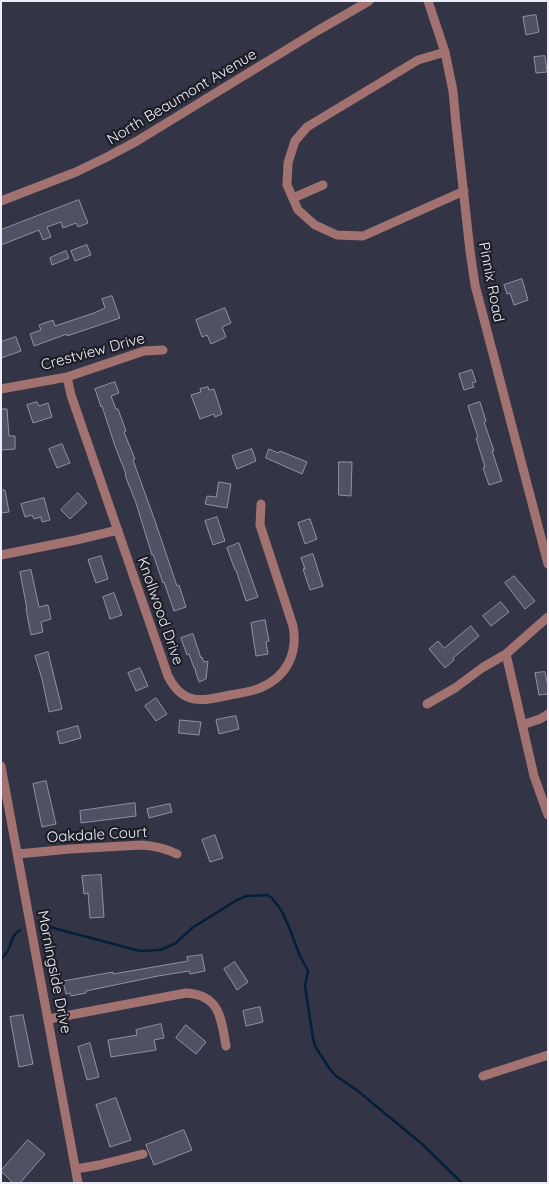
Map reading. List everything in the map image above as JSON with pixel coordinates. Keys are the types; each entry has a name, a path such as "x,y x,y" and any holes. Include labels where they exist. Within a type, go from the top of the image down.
{"street":[{"name":"North Beaumont Avenue","path":"1,201 76,172 137,141 317,30 369,1"},
{"name":"Pinnix Road","path":"428,1 445,52 453,91 470,251 476,285 548,564"},
{"path":"445,52 418,60 307,127 295,141 288,163 287,185 298,210 315,225 337,235 363,236 464,191"},
{"path":"293,198 323,185"},
{"name":"Crestview Drive","path":"1,389 67,377 144,351 163,350"},
{"name":"Knollwood Drive","path":"67,377 71,394 168,676 178,690 185,696 193,699 207,700 260,688 280,675 287,666 293,652 295,636 293,626 260,525 261,504"},
{"path":"1,555 118,530"},
{"path":"427,704 506,654 548,617"},
{"path":"506,654 534,776 548,814"},
{"path":"522,725 548,714"},
{"name":"Morningside Drive","path":"1,766 78,1183"},
{"name":"Oakdale Court","path":"18,854 142,845 165,848 176,854"},
{"path":"49,1019 186,993 194,994 210,1000 216,1007 222,1020 226,1046"},
{"path":"483,1076 548,1055"},
{"path":"76,1170 142,1154"}],"building":[{"path":"536,15 539,32 526,35 523,17"},
{"path":"545,56 547,72 536,73 534,57"},
{"path":"79,200 88,223 78,227 76,223 63,228 61,222 47,227 51,237 43,240 39,230 1,245 1,230"},
{"path":"87,245 91,255 75,261 71,251"},
{"path":"66,251 69,258 52,265 50,258"},
{"path":"522,279 528,300 514,305 510,293 507,294 504,285"},
{"path":"112,296 120,318 34,346 30,334 41,330 39,325 53,320 55,326 94,313 105,308 102,299"},
{"path":"225,308 231,323 222,327 226,337 211,344 207,335 202,337 196,320"},
{"path":"16,337 21,351 1,358 1,342"},
{"path":"472,370 476,382 472,383 474,387 464,390 459,374"},
{"path":"115,382 119,393 111,396 126,431 124,432 135,459 133,460 186,607 174,611 152,555 136,503 95,389"},
{"path":"208,387 209,390 214,389 222,414 215,417 214,414 200,419 191,395 201,392 200,389"},
{"path":"37,402 39,406 48,403 52,417 33,423 27,405"},
{"path":"480,402 486,421 484,422 494,451 492,451 502,481 489,485 476,438 478,437 468,406"},
{"path":"1,409 7,409 9,436 15,436 15,449 1,450"},
{"path":"62,444 70,463 57,468 49,449"},
{"path":"252,449 256,461 237,469 232,456"},
{"path":"269,449 278,453 280,451 307,462 302,474 266,458"},
{"path":"339,462 352,462 351,496 339,495"},
{"path":"219,482 231,484 227,508 205,504 207,496 216,497"},
{"path":"1,490 5,490 9,512 1,513"},
{"path":"78,493 87,503 70,519 61,510"},
{"path":"44,498 50,520 42,522 41,517 34,519 32,515 25,517 21,504"},
{"path":"217,517 225,541 213,545 205,521"},
{"path":"310,519 317,539 305,544 298,523"},
{"path":"239,543 258,597 246,601 227,548"},
{"path":"313,554 323,586 310,590 301,558"},
{"path":"101,556 108,579 96,583 88,560"},
{"path":"31,570 39,607 48,605 51,619 41,622 43,632 31,635 20,572"},
{"path":"514,576 535,601 525,609 505,583"},
{"path":"114,593 122,615 110,619 103,597"},
{"path":"501,602 509,612 491,626 483,616"},
{"path":"265,620 269,641 266,642 268,654 256,656 251,623"},
{"path":"471,626 479,636 453,658 454,660 445,668 429,649 438,641 444,648"},
{"path":"193,634 201,658 204,662 208,661 206,679 199,682 196,669 189,654 187,655 181,638"},
{"path":"48,652 62,709 49,712 35,656"},
{"path":"140,668 148,686 136,691 128,673"},
{"path":"545,672 548,694 539,695 535,673"},
{"path":"156,698 167,714 156,721 145,706"},
{"path":"236,716 239,729 219,734 216,720"},
{"path":"180,720 201,722 199,735 179,733"},
{"path":"78,726 81,738 60,744 57,732"},
{"path":"46,781 56,824 42,827 33,784"},
{"path":"135,803 136,816 81,823 80,811"},
{"path":"170,804 172,812 149,818 147,809"},
{"path":"215,835 223,858 210,862 202,840"},
{"path":"101,875 104,917 90,918 88,893 84,894 82,876"},
{"path":"202,955 205,971 190,974 189,971 158,976 86,991 86,993 71,996 70,993 66,994 63,981 188,961 187,957"},
{"path":"235,962 248,982 237,990 224,969"},
{"path":"260,1007 263,1022 246,1026 243,1011"},
{"path":"23,1015 33,1064 19,1067 10,1017"},
{"path":"161,1024 164,1038 154,1040 156,1050 111,1057 108,1040 137,1035 136,1030"},
{"path":"186,1025 206,1042 196,1054 176,1038"},
{"path":"90,1043 99,1077 87,1080 78,1047"},
{"path":"116,1098 131,1140 110,1147 96,1105"},
{"path":"184,1130 192,1150 154,1165 146,1145"},
{"path":"28,1140 45,1154 20,1183 13,1183 1,1171"}],"waterway":[{"path":"46,926 140,951 158,950 176,943 192,928 237,900 247,896 267,895 272,898 281,910 308,971 305,986 313,1038 315,1046 329,1068 336,1076 358,1091 422,1144 462,1183"},
{"path":"1,959 8,951 14,936 20,930"}]}
